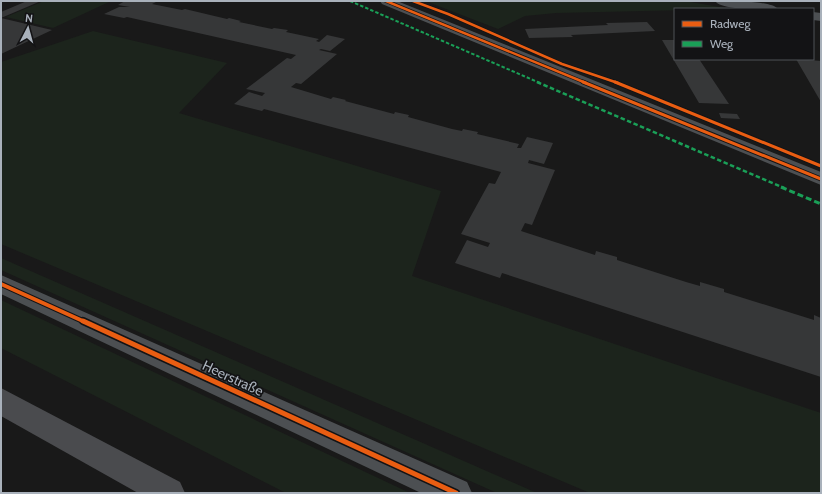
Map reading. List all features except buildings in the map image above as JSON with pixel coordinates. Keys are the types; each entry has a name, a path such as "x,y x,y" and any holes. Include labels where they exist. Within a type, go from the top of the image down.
{"main road":[{"path":"1,401 169,493"}],"street":[{"path":"386,1 821,179"},
{"path":"721,1 766,8"},
{"name":"Heerstraße","path":"1,284 456,493"}],"shaded area":[{"path":"44,1 109,2 53,28 6,17"},
{"path":"684,1 726,8 674,8 674,10 556,13 525,16 498,29 428,2"},
{"path":"93,31 227,63 179,113 441,191 412,276 821,413 821,493 590,493 1,244 1,62"},
{"path":"1,258 537,493 497,493 1,270"},
{"path":"1,300 410,493 286,493 1,348"}],"marked path":[{"path":"350,1 821,204"}],"cycle path":[{"path":"386,1 821,179"},
{"path":"413,1 448,14 562,64 622,84 821,166"},
{"path":"1,284 456,493"}]}
